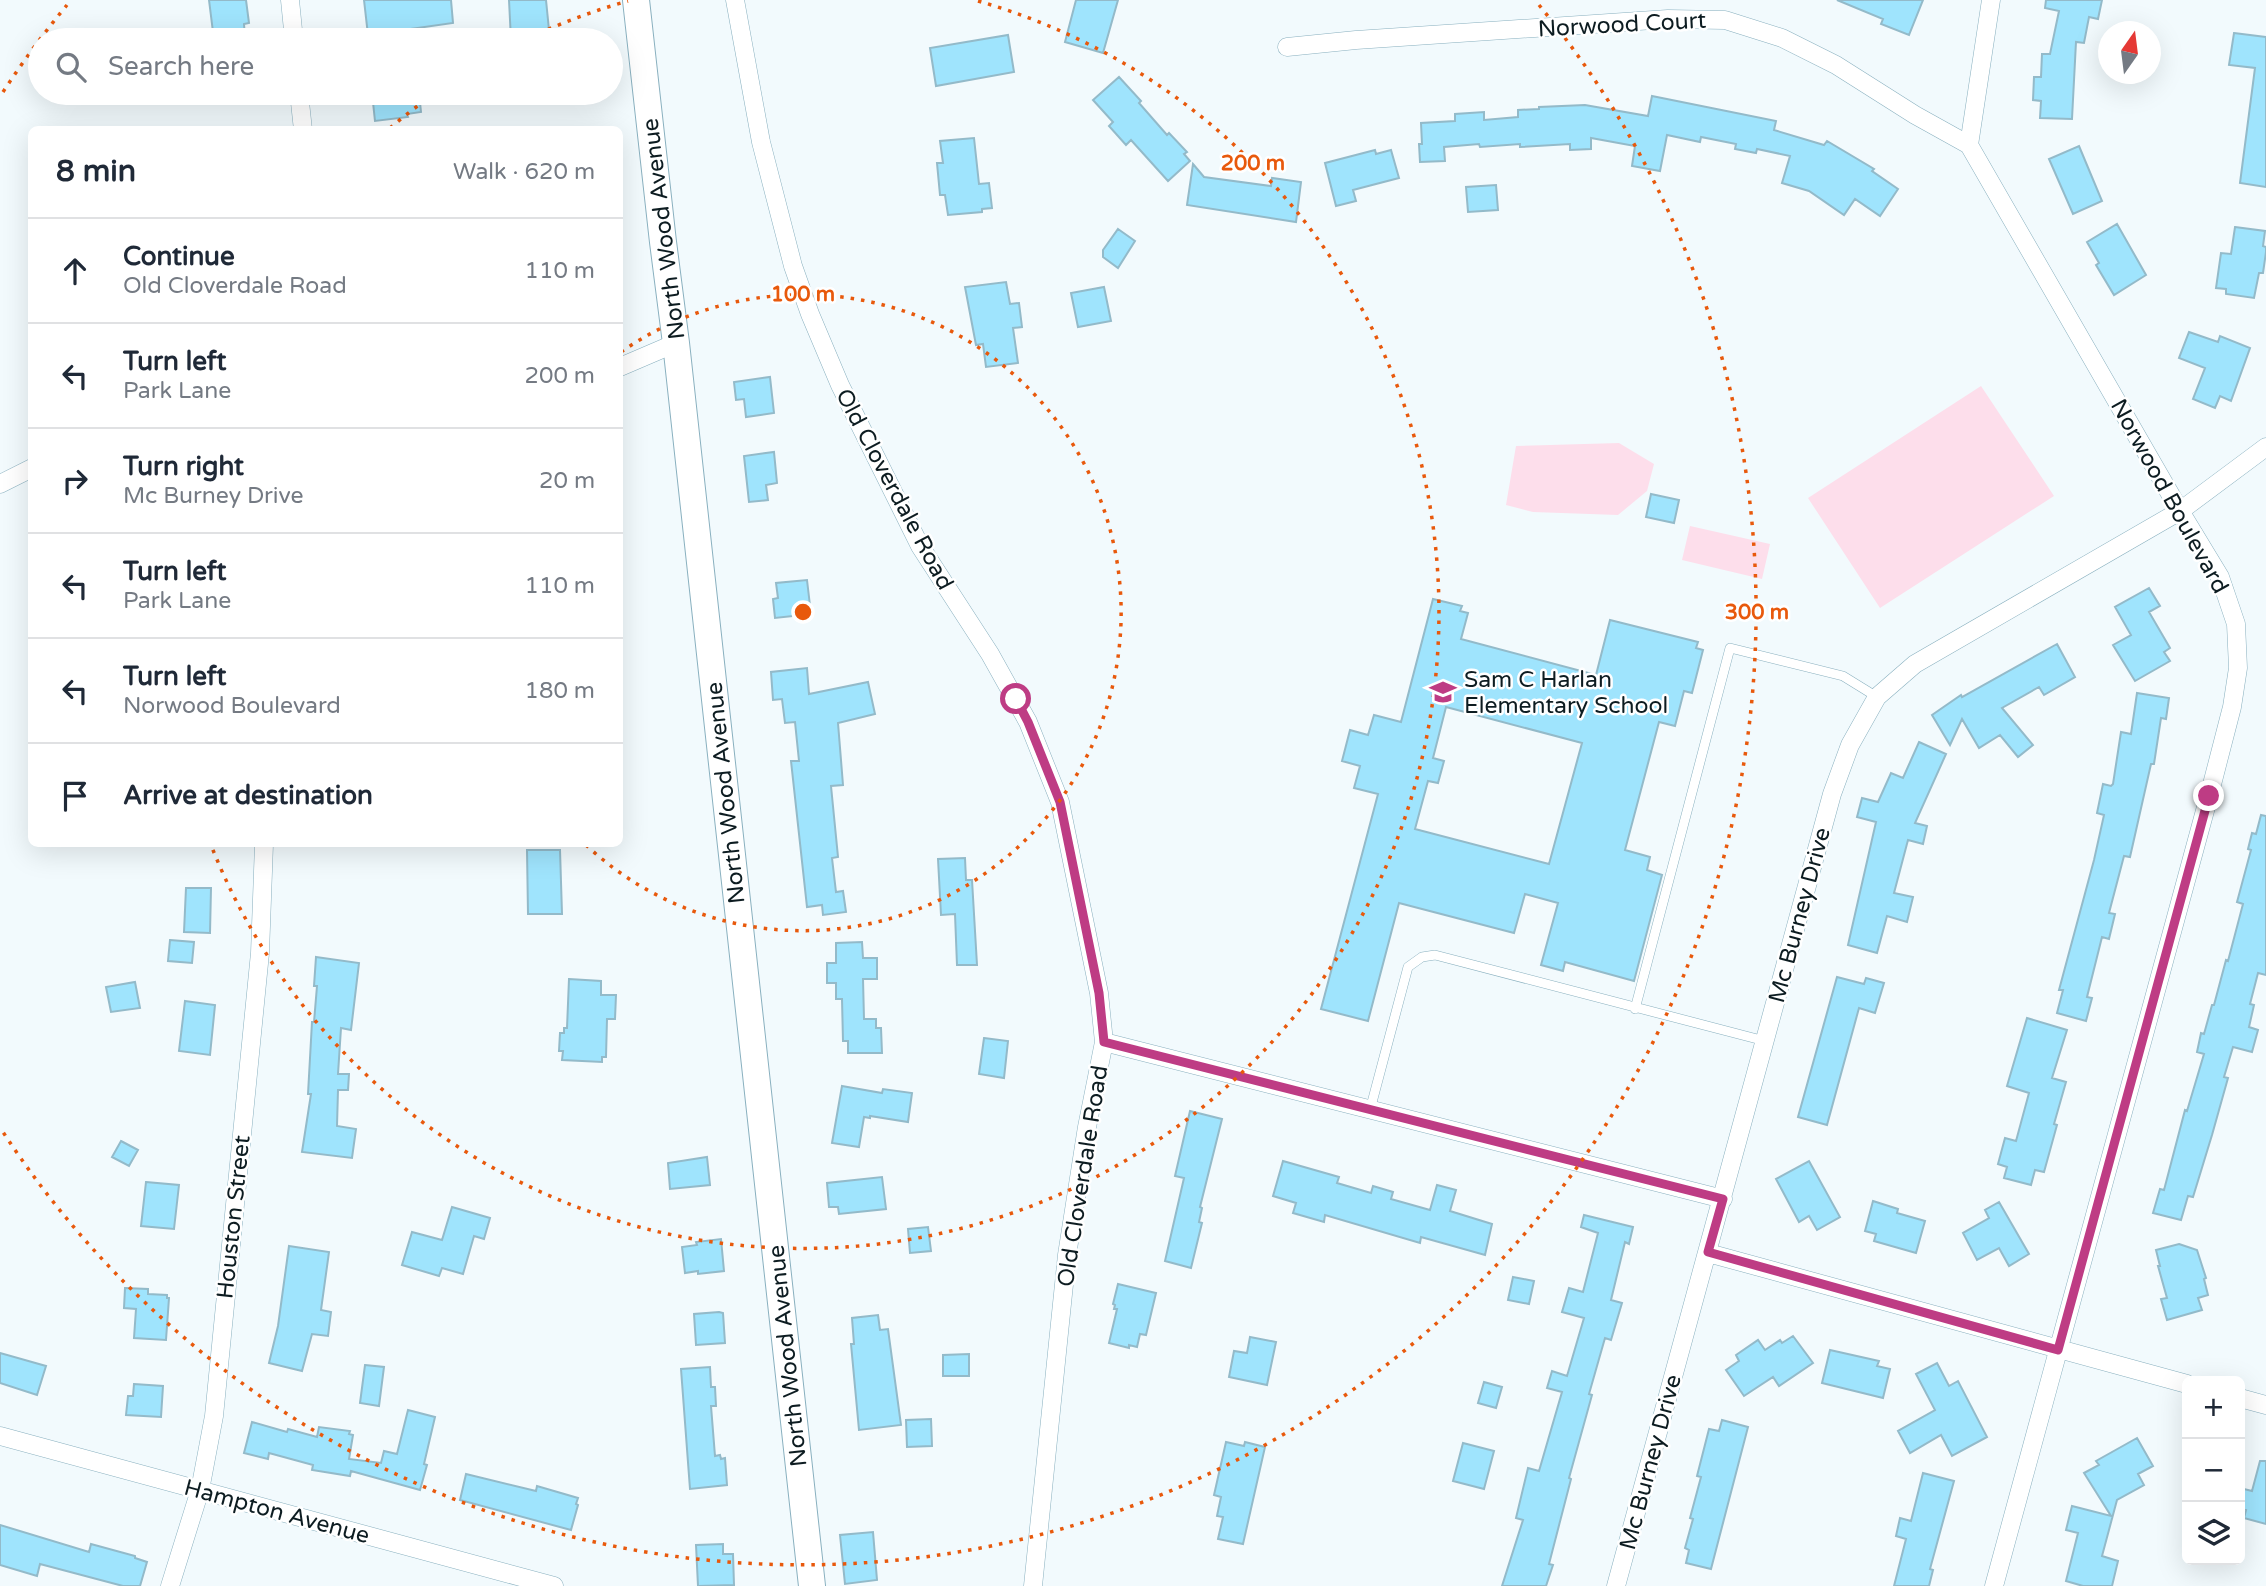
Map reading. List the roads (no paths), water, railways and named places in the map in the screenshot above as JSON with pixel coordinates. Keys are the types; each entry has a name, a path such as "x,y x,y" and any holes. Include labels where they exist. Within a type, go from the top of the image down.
{"main road":[{"name":"North Wood Avenue","path":"636,0 812,1586"}],"street":[{"path":"290,0 293,28"},
{"name":"Old Cloverdale Road","path":"735,0 761,142 793,266 810,314 840,385 927,557 1028,722 1060,802 1099,993 1104,1042 1065,1267 1033,1586"},
{"path":"1969,145 1991,0"},
{"name":"Norwood Court","path":"1287,47 1668,19 1725,20 1782,38 1836,65 1915,115 1969,145"},
{"path":"300,105 303,126"},
{"name":"Norwood Boulevard","path":"1969,145 2220,576 2236,624 2238,668 2232,707 2209,796 1994,1586"},
{"path":"623,367 676,343"},
{"name":"Mc Burney Drive","path":"1616,1586 1832,794 1850,745 1877,697 1915,664 2180,511 2266,447"},
{"path":"0,484 28,470"},
{"name":"Houston Street","path":"170,1586 200,1490 214,1416 260,953 264,847"},
{"path":"1104,1042 1723,1199"},
{"path":"1708,1252 2182,1383"},
{"path":"2245,1399 2266,1405"},
{"name":"Hampton Avenue","path":"0,1436 554,1586"}],"lane":[{"path":"1635,1009 1730,649 1843,676 1877,697"},
{"path":"1370,1110 1408,967 1422,957 1435,956 1765,1041"}],"place":[{"name":"Sam C Harlan Elementary School","path":"1443,692"}]}
